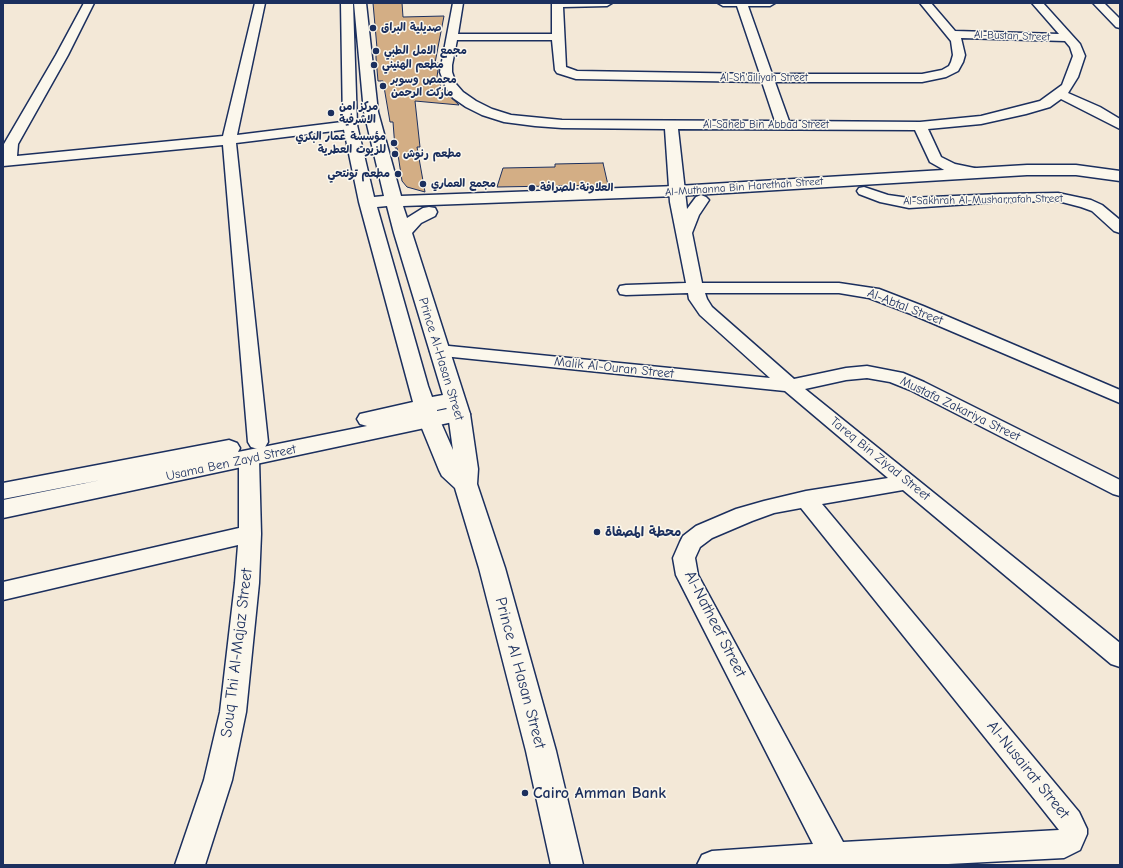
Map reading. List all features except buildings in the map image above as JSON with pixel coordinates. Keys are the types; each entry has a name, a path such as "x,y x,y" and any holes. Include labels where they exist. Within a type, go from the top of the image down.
{"main road":[{"path":"347,3 349,119 368,208 424,404 450,470 466,484"},
{"name":"Prince Al-Hasan Street","path":"360,3 371,112 393,200 457,406 468,468 466,484"},
{"path":"349,119 371,112"},
{"name":"Al-Muthanna Bin Harethah Street","path":"368,208 393,200 428,206 678,196 768,185 974,172 1076,170 1120,176"},
{"name":"Al-Muthanna Bin Harethah Street","path":"678,196 702,200 864,191 979,182 1037,180 1096,182 1120,186"},
{"path":"393,200 403,194 428,206 403,233"},
{"name":"Usama Ben Zayd Street","path":"3,509 253,451 424,404"},
{"name":"Usama Ben Zayd Street","path":"3,491 253,451 424,404 457,406"},
{"name":"Prince Al Hasan Street","path":"466,484 492,568 537,736 567,865"}],"street":[{"path":"89,3 63,53 7,144 5,163 230,140 349,119"},
{"name":"Souq Thi Al-Majaz Street","path":"190,865 218,780 233,712 243,626 250,534 253,451 230,140 260,3"},
{"name":"Al-Saheb Bin Abbad Street","path":"458,3 446,72 450,85 464,99 488,112 509,119 541,123 920,126 981,120 1026,110 1045,104 1060,94 1067,87 1072,78 1078,56 1076,46 1037,3"},
{"path":"558,3 607,3"},
{"name":"Al-Sh'ailiyah Street","path":"558,3 558,37 562,70 576,75 767,78 922,78 946,73 954,68 958,62 959,47 953,34 925,3"},
{"path":"723,3 770,3"},
{"path":"741,3 783,124"},
{"path":"1098,3 1120,25"},
{"name":"Al-Bustan Street","path":"953,34 1070,38"},
{"path":"451,37 558,37"},
{"path":"1060,94 1095,110 1120,125"},
{"path":"1095,110 1120,112"},
{"name":"Tareq Bin Ziyad Street","path":"671,125 678,196 695,288 698,298 706,311 790,386 1120,657"},
{"path":"920,126 935,159 951,168 974,172"},
{"name":"Al-Sakhrah Al-Musharrafah Street","path":"864,191 885,199 909,203 1000,198 1058,197 1091,205 1120,228"},
{"path":"685,232 691,215 702,200"},
{"name":"Al-Abtal Street","path":"626,290 695,288 839,288 873,293 1120,397"},
{"name":"Malik Al-Ouran Street","path":"439,351 790,386"},
{"name":"Mustafa Zakariya Street","path":"790,386 846,374 867,372 896,377 917,386 1120,489"},
{"name":"Al-Natheef Street","path":"836,860 687,575 684,558 691,542 704,532 744,515 772,506 806,499 908,482"},
{"name":"Al-Nusairat Street","path":"712,865 836,860 1064,844 1070,840 1073,834 1073,829 1064,815 1011,748 806,499"},
{"path":"3,591 250,534"}],"place":[{"name":"صديلية البراق","path":"373,28"},
{"name":"مجمع الامل الطبي","path":"376,51"},
{"name":"مطعم الهنيني","path":"374,65"},
{"name":"محمص وسوبر ماركت الرحمن","path":"383,86"},
{"name":"مركز امن الاشرفية","path":"331,113"},
{"name":"مؤسسة عمار البكري للزيوت العطرية","path":"394,143"},
{"name":"مطعم رنوش","path":"395,154"},
{"name":"مطعم تونتحي","path":"398,174"},
{"name":"مجمع العماري","path":"423,184"},
{"name":"العلاونة للصرافة","path":"532,188"},
{"name":"محطة المصفاة","path":"597,532"},
{"name":"Cairo Amman Bank","path":"525,793"}]}
